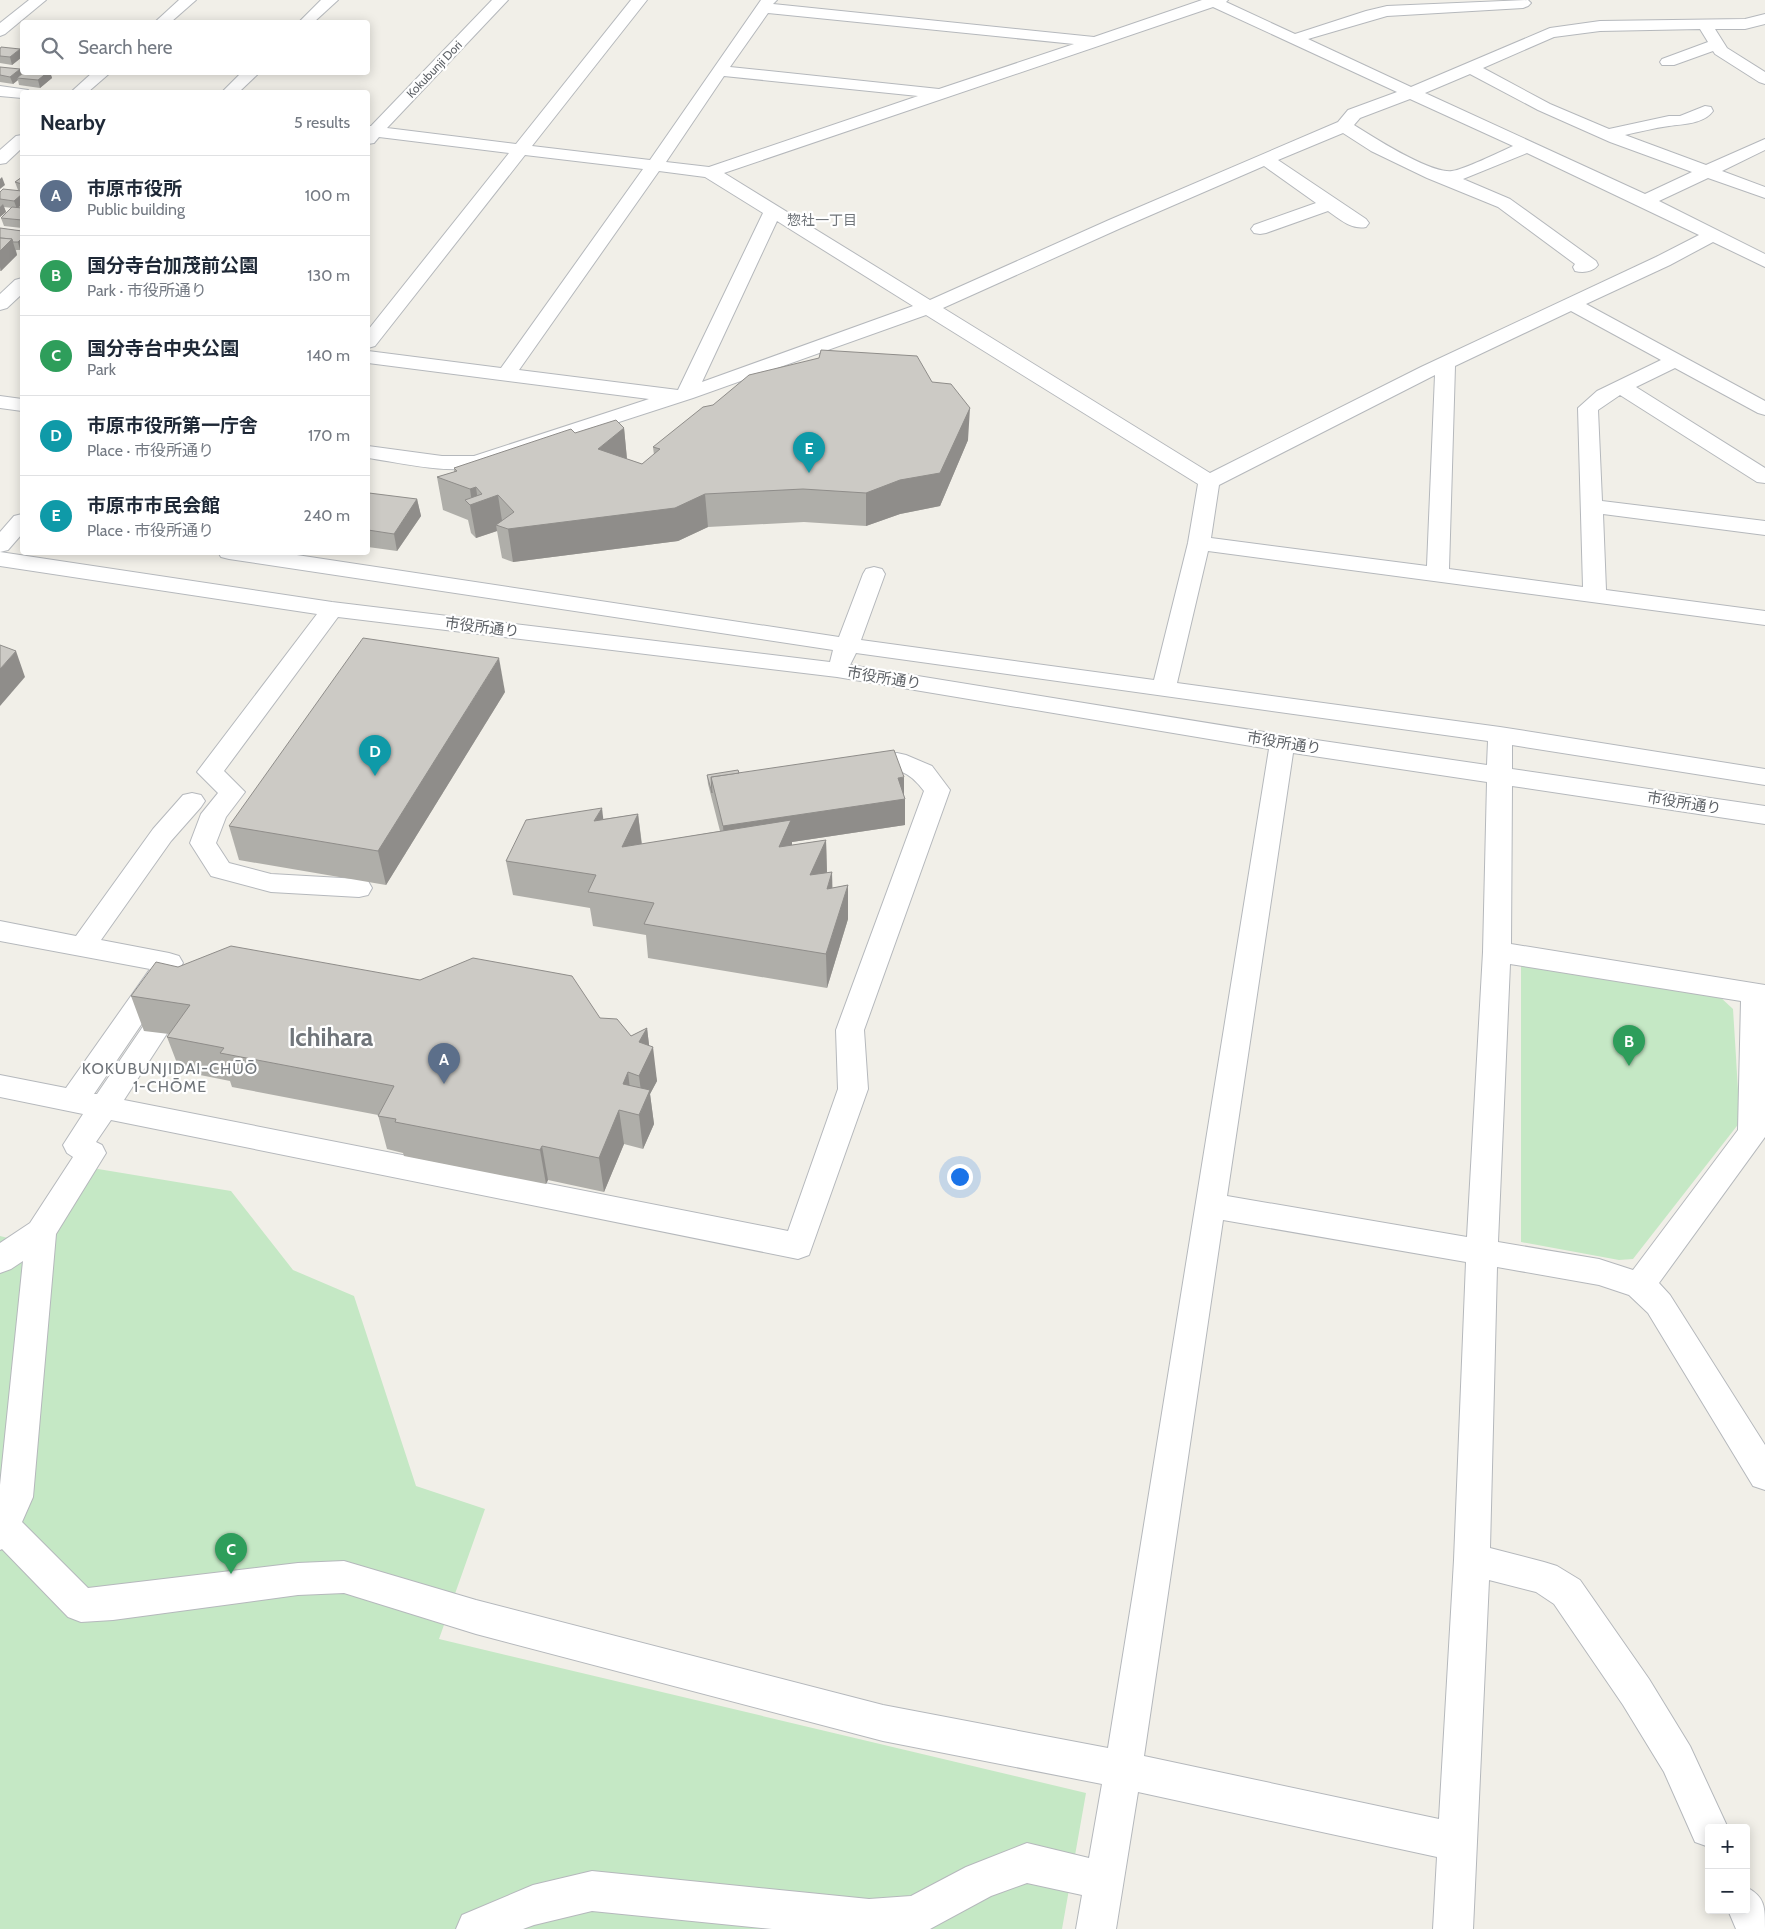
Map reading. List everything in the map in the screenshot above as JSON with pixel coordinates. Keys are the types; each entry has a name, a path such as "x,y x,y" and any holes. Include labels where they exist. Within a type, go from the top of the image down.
{"street":[{"path":"0,31 38,0"},
{"path":"164,20 188,0"},
{"path":"308,20 330,0"},
{"name":"Kokubunji Dori","path":"370,134 500,0"},
{"path":"370,339 639,0"},
{"path":"710,172 1099,42 1215,1 1528,146 1763,258"},
{"path":"1294,39 1371,14 1523,1 1534,20 1550,33"},
{"path":"506,375 766,4 1099,42"},
{"path":"370,452 442,462 476,462 682,396 930,307 1115,224 1344,126 1354,114 1412,92 1550,33 1600,26 1745,24 1765,20"},
{"path":"1705,25 1721,50 1765,79"},
{"path":"1668,62 1716,44"},
{"path":"1470,68 1544,107 1608,134 1765,192"},
{"path":"720,71 943,94"},
{"path":"81,90 99,75"},
{"path":"232,90 249,75"},
{"path":"0,91 20,94"},
{"path":"1608,134 1669,121 1683,120 1705,111"},
{"path":"1344,126 1377,147 1433,174 1504,203 1589,265 1582,268"},
{"path":"370,134 522,149 710,172 1209,482"},
{"path":"0,160 20,142"},
{"path":"1645,201 1706,170 1765,144"},
{"path":"1433,174 1454,177 1528,146"},
{"path":"1266,160 1329,205 1360,223"},
{"path":"1260,229 1329,205"},
{"path":"682,396 773,211"},
{"path":"1209,482 1445,363 1663,261 1714,234"},
{"path":"0,306 20,286"},
{"path":"1570,303 1675,361 1762,405"},
{"path":"0,306 20,311"},
{"path":"370,357 682,396"},
{"path":"1595,596 1588,408 1604,395 1675,361"},
{"path":"1438,575 1445,363"},
{"path":"1621,387 1765,477"},
{"path":"0,402 20,406"},
{"path":"1163,690 1199,544 1209,482"},
{"path":"1592,506 1765,528"},
{"path":"0,519 20,522"},
{"path":"0,545 20,524"},
{"path":"1199,544 1765,618"},
{"name":"市役所通り","path":"249,555 847,645 1500,735 1765,777"},
{"name":"市役所通り","path":"0,559 332,609 837,670 1282,743 1765,815"},
{"path":"837,670 874,574"},
{"path":"332,609 210,772 232,792 214,814 203,843 220,870 271,883 359,888"},
{"path":"1453,1929 1472,1560 1482,1251 1496,952 1500,735"},
{"path":"1096,1929 1123,1770 1282,743"},
{"path":"0,1086 798,1246 853,1089 850,1030 937,790 923,772 897,761 835,768"},
{"path":"82,946 162,835 192,801"},
{"path":"0,931 169,963 74,1100"},
{"path":"1496,952 1760,994 1759,1138 1640,1285"},
{"path":"0,1260 41,1232 91,1153 78,1145 154,1032"},
{"path":"1211,1206 1599,1272 1640,1285 1659,1304 1765,1475"},
{"path":"41,1232 16,1497 1,1528 81,1605 113,1603 298,1579 344,1577 476,1618 883,1723 1123,1770 1457,1842"},
{"path":"1472,1560 1544,1578 1567,1592 1636,1692 1667,1743 1707,1824"},
{"path":"476,1929 533,1905 592,1891 869,1919 914,1916 980,1881 1027,1864 1104,1881"},
{"path":"1750,1914 1758,1929"}],"green space":[{"path":"1521,965 1719,996 1733,1009 1740,1122 1633,1259 1619,1260 1521,1242"},
{"path":"86,1167 231,1191 293,1270 354,1296 416,1486 485,1509 439,1639 1086,1793 1062,1929 0,1929 0,1236 24,1242"}],"building":[{"path":"1,47 20,49 10,57 0,56"},
{"path":"0,67 20,69 10,77 0,75"},
{"path":"20,75 44,75 38,80 17,78"},
{"path":"3,189 20,191 20,196 14,201 0,199 0,192"},
{"path":"12,207 20,208 20,220 1,218"},
{"path":"0,228 20,231 20,240 18,242 13,242 12,239 0,238"},
{"path":"0,238 12,239 0,251"},
{"path":"821,350 917,356 932,382 951,384 970,408 940,473 900,480 866,493 803,489 705,494 675,508 508,529 496,525 514,512 498,495 470,505 465,500 482,494 476,487 470,489 437,477 457,471 454,468 571,429 575,433 616,420 624,428 598,449 642,464 660,449 653,447 703,407 713,405 749,375 819,358"},
{"path":"370,493 417,499 394,534 370,530"},
{"path":"363,638 499,658 378,851 229,826"},
{"path":"0,645 16,651 0,669"},
{"path":"894,750 904,777 898,778 905,799 723,826 711,777"},
{"path":"738,770 739,773 711,777 712,793 707,775"},
{"path":"602,808 594,821 638,814 622,847 791,820 779,847 826,840 810,875 832,872 827,889 848,885 826,954 644,924 654,903 588,892 596,875 506,861 526,820"},
{"path":"231,946 420,980 473,958 572,976 600,1018 617,1019 631,1036 647,1028 639,1042 653,1047 639,1076 628,1072 623,1084 650,1090 639,1115 619,1110 599,1158 542,1146 540,1150 395,1122 396,1119 378,1116 394,1086 220,1053 224,1048 167,1037 190,1005 131,996 156,962 178,967"}],"place":[{"name":"市原市市民会館","path":"809,473"},
{"name":"市原市役所第一庁舎","path":"375,776"},
{"name":"国分寺台加茂前公園","path":"1629,1066"},
{"name":"市原市役所","path":"444,1084"},
{"name":"国分寺台中央公園","path":"231,1574"}],"district":[{"name":"惣社一丁目","path":"822,220"},
{"name":"Ichihara","path":"331,1037"},
{"name":"KOKUBUNJIDAI-CHŪŌ 1-CHŌME","path":"170,1077"}]}
